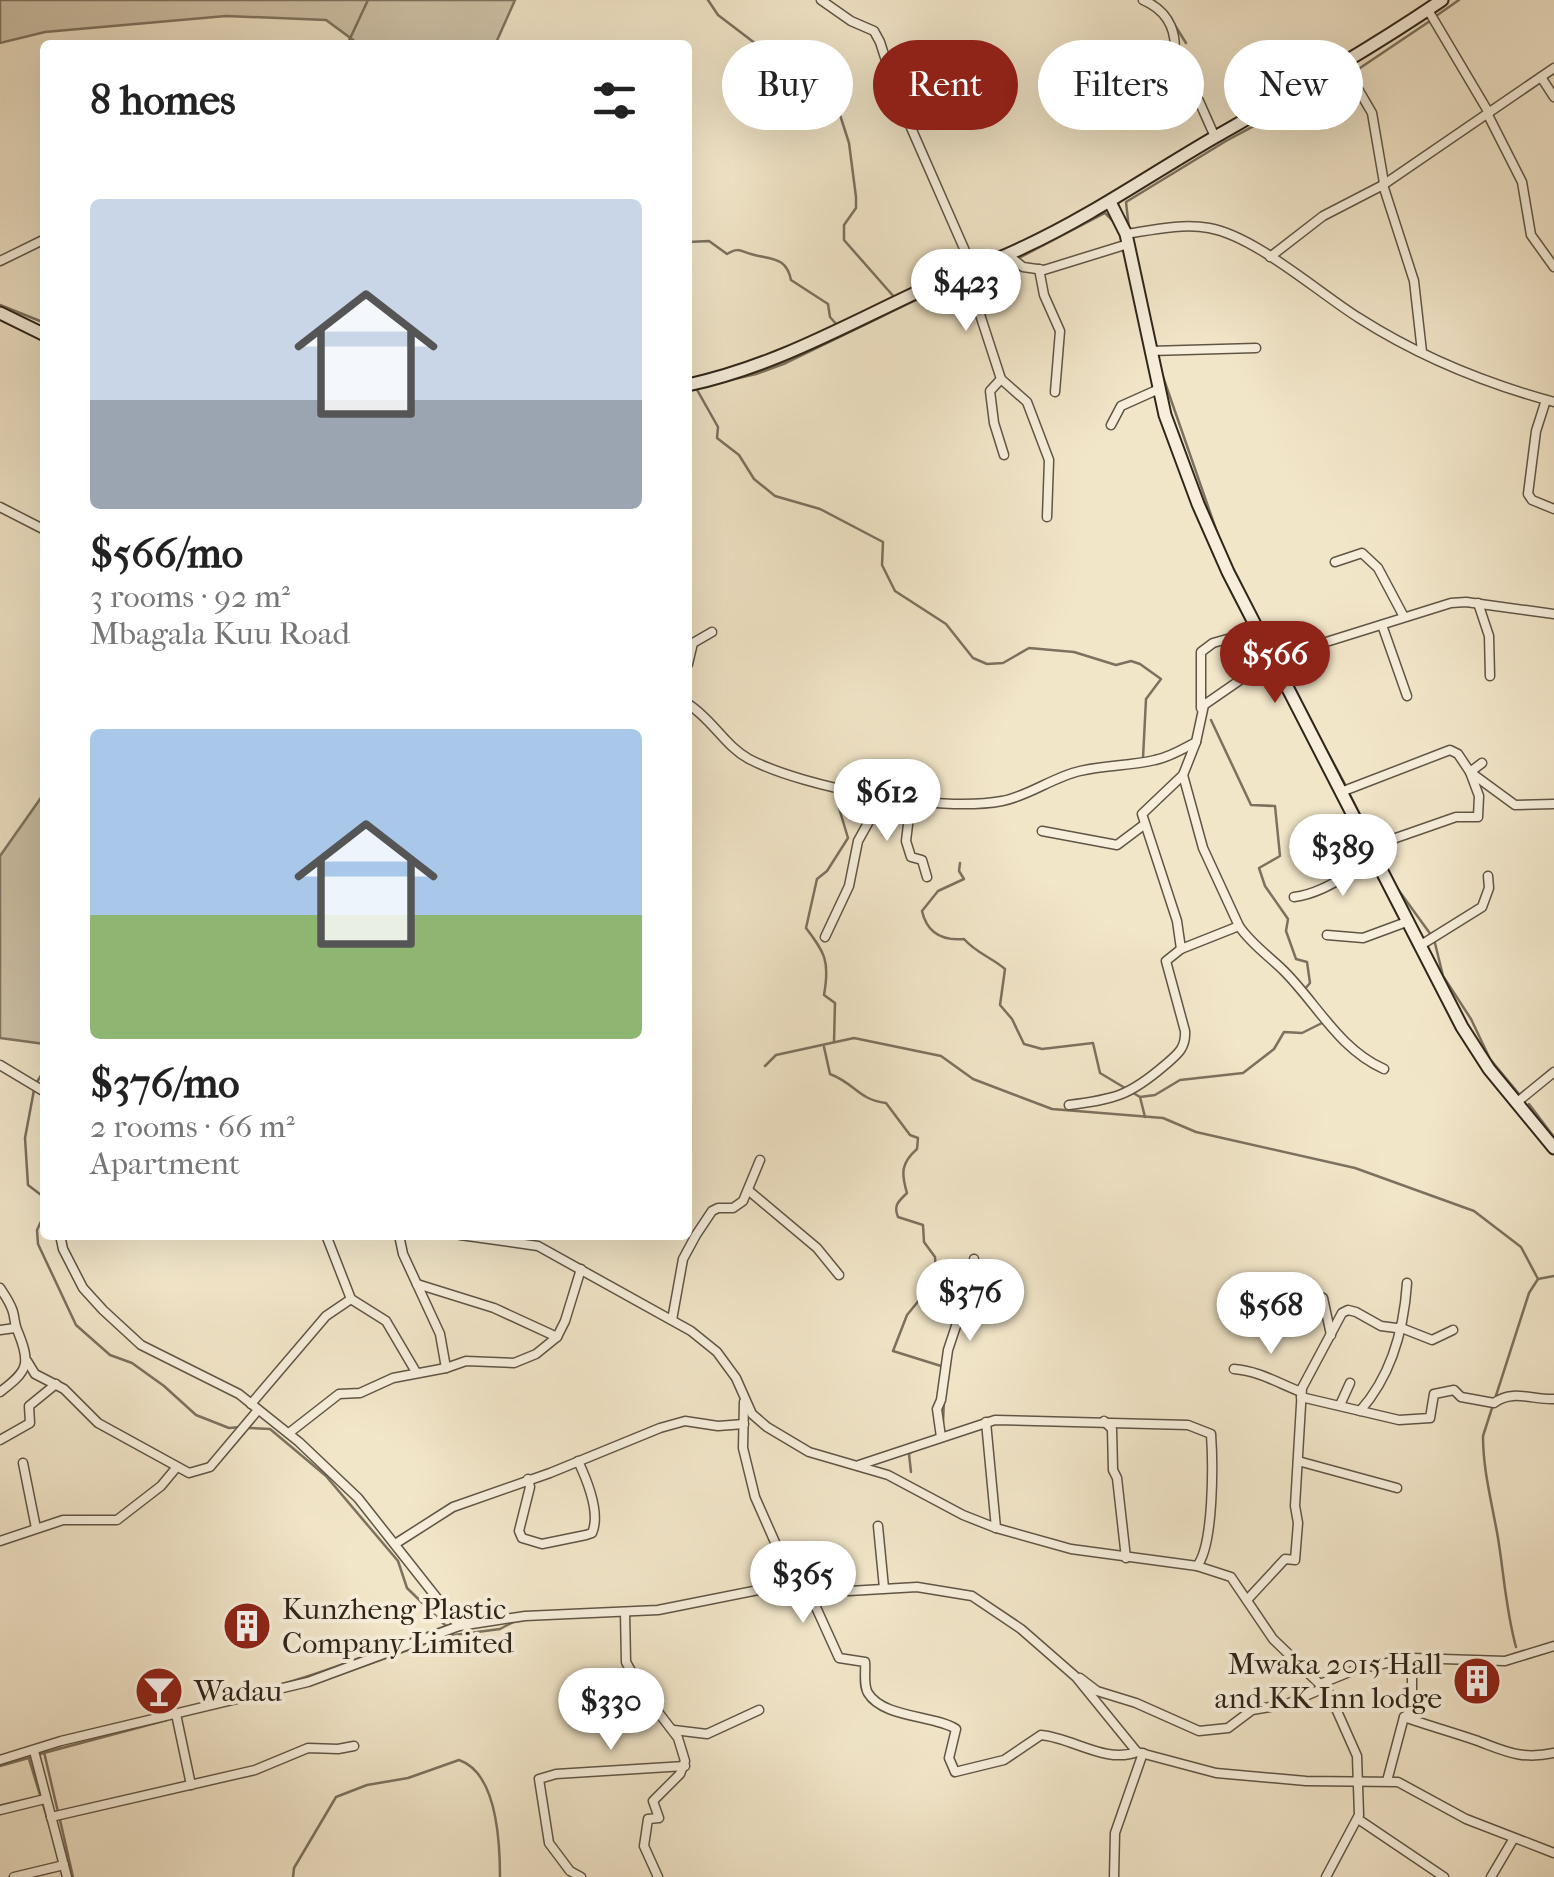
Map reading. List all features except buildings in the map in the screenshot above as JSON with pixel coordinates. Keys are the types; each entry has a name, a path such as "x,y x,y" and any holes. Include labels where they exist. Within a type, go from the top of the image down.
{"street":[{"path":"821,0 851,22 874,32 880,42 898,98 967,271 1001,379 1027,402 1049,460 1047,517"},
{"path":"1143,0 1158,8 1176,36 1173,66 1199,101 1215,137"},
{"path":"1363,53 1442,0"},
{"path":"1428,10 1522,182 1531,235 1554,267"},
{"path":"1270,256 1323,216 1384,184 1554,68"},
{"path":"1541,77 1554,97"},
{"path":"1363,98 1372,113 1384,184 1414,282 1422,352"},
{"path":"692,384 776,360 1008,254 1110,202 1228,130"},
{"path":"1110,202 1127,239 1159,388 1186,474 1228,572 1462,1027 1488,1069 1554,1148"},
{"path":"1008,254 1018,265 1039,270 1127,239 1207,228 1270,256 1358,318 1422,352 1484,382 1550,401 1536,430 1528,494 1532,500 1554,508"},
{"path":"0,261 40,244"},
{"path":"1039,270 1044,296 1060,331 1054,392"},
{"path":"0,313 40,333"},
{"path":"1150,351 1256,348"},
{"path":"1001,379 990,391 1004,455"},
{"path":"1112,425 1121,406 1159,388"},
{"path":"0,508 40,528"},
{"path":"1336,562 1362,553 1378,568 1403,615"},
{"path":"1201,708 1274,661 1403,615 1451,603 1554,614"},
{"path":"1478,603 1489,636 1490,676"},
{"path":"1382,625 1406,696"},
{"path":"1181,949 1177,921 1143,810 1184,776 1196,742 1201,708 1200,654 1213,643 1258,630"},
{"path":"692,647 712,632"},
{"path":"692,707 714,725 733,750 788,776 956,806 1003,801 1064,774 1153,761 1196,742"},
{"path":"1341,792 1450,750 1458,754 1470,772 1479,796 1478,817 1456,817 1370,847"},
{"path":"1470,772 1482,762"},
{"path":"1470,772 1515,805 1554,804"},
{"path":"1184,776 1203,848 1239,926 1287,974 1325,1023 1369,1063 1384,1069"},
{"path":"825,937 849,886 858,841 876,794"},
{"path":"912,800 907,848 911,857 922,860 927,878"},
{"path":"1042,832 1121,845 1145,824"},
{"path":"1294,897 1322,890 1354,869 1378,860"},
{"path":"1421,945 1482,907 1489,888 1488,876"},
{"path":"1326,935 1363,938 1409,921"},
{"path":"1069,1105 1132,1092 1180,1052 1184,1031 1166,964 1181,949 1239,926"},
{"path":"0,1065 40,1088"},
{"path":"1516,1104 1554,1072"},
{"path":"672,1320 683,1259 696,1235 712,1211 738,1206 760,1160"},
{"path":"748,1190 816,1248 839,1275"},
{"path":"61,1240 62,1250 83,1288 141,1345 159,1357 214,1380 255,1407 289,1433 358,1498 458,1626"},
{"path":"328,1240 350,1298 386,1321 416,1372"},
{"path":"401,1240 440,1334 446,1368"},
{"path":"495,1240 538,1246 672,1320 717,1352 745,1395 752,1414 809,1452 888,1475 996,1528 1071,1548 1197,1566 1231,1577 1273,1639 1322,1686 1350,1736 1359,1764 1358,1819 1326,1877"},
{"path":"538,1246 539,1240"},
{"path":"940,1436 936,1409 942,1400 948,1350 960,1314 970,1304 974,1259"},
{"path":"289,1433 339,1394 360,1393 416,1372 466,1361 514,1363 536,1354 556,1337 565,1321 580,1269"},
{"path":"1360,1411 1387,1367 1405,1308 1407,1283"},
{"path":"417,1284 432,1292 494,1308 556,1337"},
{"path":"0,1288 14,1311 16,1328 36,1374 81,1403 98,1424 189,1473 210,1467 326,1316 350,1298"},
{"path":"1286,1296 1313,1293 1323,1298 1330,1336"},
{"path":"1247,1600 1285,1559 1296,1560 1301,1394 1342,1313 1348,1310 1381,1326 1432,1340 1453,1330"},
{"path":"0,1330 16,1328"},
{"path":"0,1392 17,1378 28,1361"},
{"path":"1234,1369 1264,1374 1301,1394 1398,1420 1428,1418 1433,1413 1435,1393 1445,1390 1494,1403 1502,1396 1512,1395 1554,1399"},
{"path":"1340,1405 1350,1383"},
{"path":"0,1440 30,1423 29,1406 56,1384"},
{"path":"745,1395 743,1448 755,1497 793,1583"},
{"path":"1104,1421 1112,1430 1113,1470 1118,1478 1126,1558"},
{"path":"986,1422 996,1528"},
{"path":"854,1466 986,1422 1188,1425 1211,1434 1208,1536 1197,1566"},
{"path":"396,1544 453,1507 672,1424 744,1424"},
{"path":"528,1480 530,1487 518,1531 522,1538 542,1544 586,1536 596,1528 596,1523 588,1482 578,1460"},
{"path":"1298,1461 1397,1488"},
{"path":"22,1464 36,1528"},
{"path":"0,1541 63,1520 116,1520 161,1486 176,1468"},
{"path":"878,1526 884,1588"},
{"path":"0,1760 308,1682 458,1626 525,1616 658,1610 793,1583 848,1590 916,1587 972,1596 1098,1690 1199,1731 1225,1729 1252,1710 1287,1704 1357,1669 1412,1658 1505,1662 1554,1646"},
{"path":"805,1583 839,1658 864,1662 870,1696 904,1713 956,1729 948,1758 955,1772 1016,1754 1041,1735 1109,1756 1140,1753 1216,1773 1359,1782 1387,1780 1409,1787 1447,1810 1554,1853"},
{"path":"625,1612 626,1662 632,1673 641,1676 654,1708 674,1730 686,1766"},
{"path":"1387,1780 1404,1717 1412,1712 1412,1658"},
{"path":"1064,1666 1140,1753"},
{"path":"674,1730 706,1734 758,1710"},
{"path":"176,1714 191,1785"},
{"path":"1404,1717 1499,1752 1533,1756 1554,1753"},
{"path":"50,1817 255,1770 308,1748 354,1746"},
{"path":"34,1750 66,1877"},
{"path":"1114,1877 1115,1833 1140,1753"},
{"path":"646,1877 657,1875 644,1846 648,1819 660,1818 653,1801 686,1766"},
{"path":"581,1877 570,1871 549,1843 539,1779 556,1774 686,1766"},
{"path":"0,1810 45,1799"},
{"path":"1358,1819 1444,1877"},
{"path":"1492,1877 1514,1838"},
{"path":"14,1877 64,1865"}],"shaded area":[{"path":"0,0 515,0 497,40 353,40 326,20 226,16 45,32 0,43"},
{"path":"40,799 40,1043 0,1038 0,856"}],"waterway":[{"path":"349,40 368,0"},
{"path":"708,0 718,15 760,47 810,68 833,93 849,143 856,197 856,208 844,225 844,240 895,298"},
{"path":"1436,16 1459,0"},
{"path":"1171,19 1184,40"},
{"path":"1363,66 1430,21"},
{"path":"1129,229 1126,202 1246,130"},
{"path":"1017,259 1105,213 1114,222"},
{"path":"692,242 709,241 727,254 739,250 781,263 791,280 828,304 830,317 837,325"},
{"path":"971,278 1009,262"},
{"path":"713,384 786,363 949,284"},
{"path":"0,305 40,321"},
{"path":"1161,371 1219,538"},
{"path":"696,388 718,427 717,438 739,455 754,479 775,496 820,509 883,542 882,565 895,591 946,624 973,658 987,664 1003,663 1029,648 1074,652 1116,665 1131,661 1161,679 1146,699 1143,758"},
{"path":"1302,705 1346,786"},
{"path":"1211,720 1251,805 1275,806 1280,856 1259,868 1265,886 1288,919 1286,931 1296,959 1307,962 1310,983 1304,990"},
{"path":"834,791 841,798 839,808 848,838 827,871 817,879 806,928 824,958 824,995 835,1003 834,1042"},
{"path":"1349,793 1397,888 1434,939 1443,976 1471,1019 1490,1059 1519,1094"},
{"path":"960,863 964,879 938,891 922,911 928,925 942,937 964,939 1005,969 1000,1005 1024,1044 1042,1049 1093,1043 1100,1073 1140,1097 1145,1117"},
{"path":"1140,1097 1155,1095 1180,1080 1243,1073 1274,1049 1284,1032 1302,1033 1324,1022"},
{"path":"765,1066 776,1055 854,1038 941,1056 973,1079 1052,1109 1163,1118 1196,1132 1355,1168 1474,1211 1521,1247 1538,1279 1529,1293 1483,1436 1516,1647"},
{"path":"824,1047 830,1074 869,1098 886,1103 910,1135 918,1138 917,1149 904,1169 907,1193 896,1209 898,1217 923,1225 924,1242 935,1257 936,1273 907,1315 893,1351 941,1366"},
{"path":"37,1082 40,1077"},
{"path":"34,1090 25,1138 28,1185 40,1194"},
{"path":"1529,1104 1554,1137"},
{"path":"40,1224 38,1244 76,1325 110,1355 132,1363 164,1386 196,1415 229,1428 241,1427"},
{"path":"1538,1279 1554,1276"},
{"path":"943,1422 944,1400"},
{"path":"249,1428 270,1429 326,1476 398,1561 407,1588 446,1626"},
{"path":"911,1472 909,1454 913,1450"},
{"path":"316,1683 447,1636 500,1629 517,1620"},
{"path":"267,1688 453,1624"},
{"path":"40,1754 167,1720"},
{"path":"44,1752 58,1812"},
{"path":"0,1766 32,1757"},
{"path":"29,1759 56,1847"},
{"path":"293,1877 294,1868 336,1797 459,1760 472,1767 489,1794 497,1828 500,1877"},
{"path":"60,1820 73,1877"}],"place":[{"name":"Kunzheng Plastic Company Limited","path":"247,1626"},
{"name":"Mwaka 2015 Hall and KK Inn lodge","path":"1477,1681"},
{"name":"Wadau","path":"159,1691"}]}
